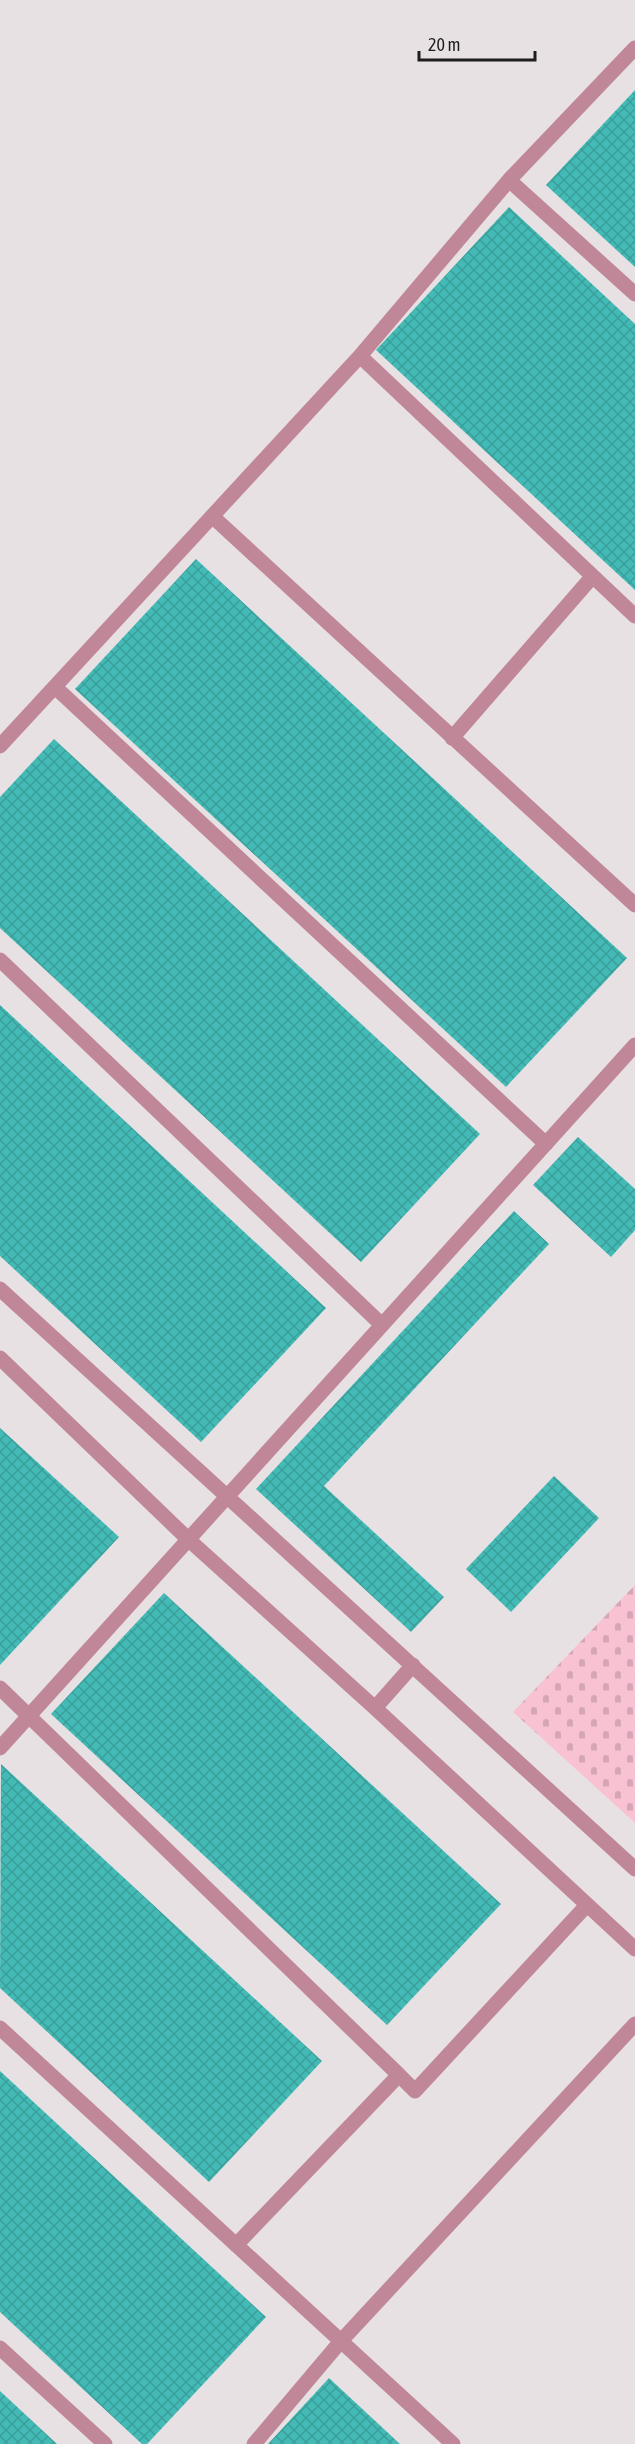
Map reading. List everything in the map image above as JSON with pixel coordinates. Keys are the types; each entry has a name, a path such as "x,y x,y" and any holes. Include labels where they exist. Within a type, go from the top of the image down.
{"street":[{"path":"0,746 360,356 509,180 635,48"},
{"path":"509,180 635,294"},
{"path":"360,356 635,616"},
{"path":"212,516 635,905"},
{"path":"452,738 592,577"},
{"path":"55,687 546,1144"},
{"path":"0,960 382,1324"},
{"path":"0,1748 635,1045"},
{"path":"0,1289 635,1869"},
{"path":"0,1358 189,1540 375,1708 635,1949"},
{"path":"375,1708 412,1665"},
{"path":"0,1688 415,2091 587,1905"},
{"path":"254,2444 341,2341 635,2024"},
{"path":"0,2028 453,2444"},
{"path":"236,2245 399,2075"},
{"path":"0,2349 105,2444"}],"green space":[{"path":"635,1585 635,1823 513,1712"}],"building":[{"path":"635,90 635,267 546,185"},
{"path":"509,207 635,324 635,590 376,350"},
{"path":"196,559 627,958 506,1087 75,689"},
{"path":"54,739 480,1134 361,1262 0,928 0,797"},
{"path":"0,1005 326,1308 201,1442 0,1256"},
{"path":"578,1137 635,1189 635,1230 611,1257 533,1185"},
{"path":"514,1211 549,1244 324,1486 444,1597 411,1632 256,1489"},
{"path":"0,1428 119,1537 0,1665"},
{"path":"554,1476 599,1518 511,1612 466,1569"},
{"path":"164,1593 501,1904 387,2025 51,1714"},
{"path":"1,1764 322,2061 209,2182 0,1988"},
{"path":"0,2071 266,2317 147,2444 142,2444 0,2312"},
{"path":"329,2378 400,2444 268,2444"},
{"path":"0,2391 57,2444 0,2444"}]}
